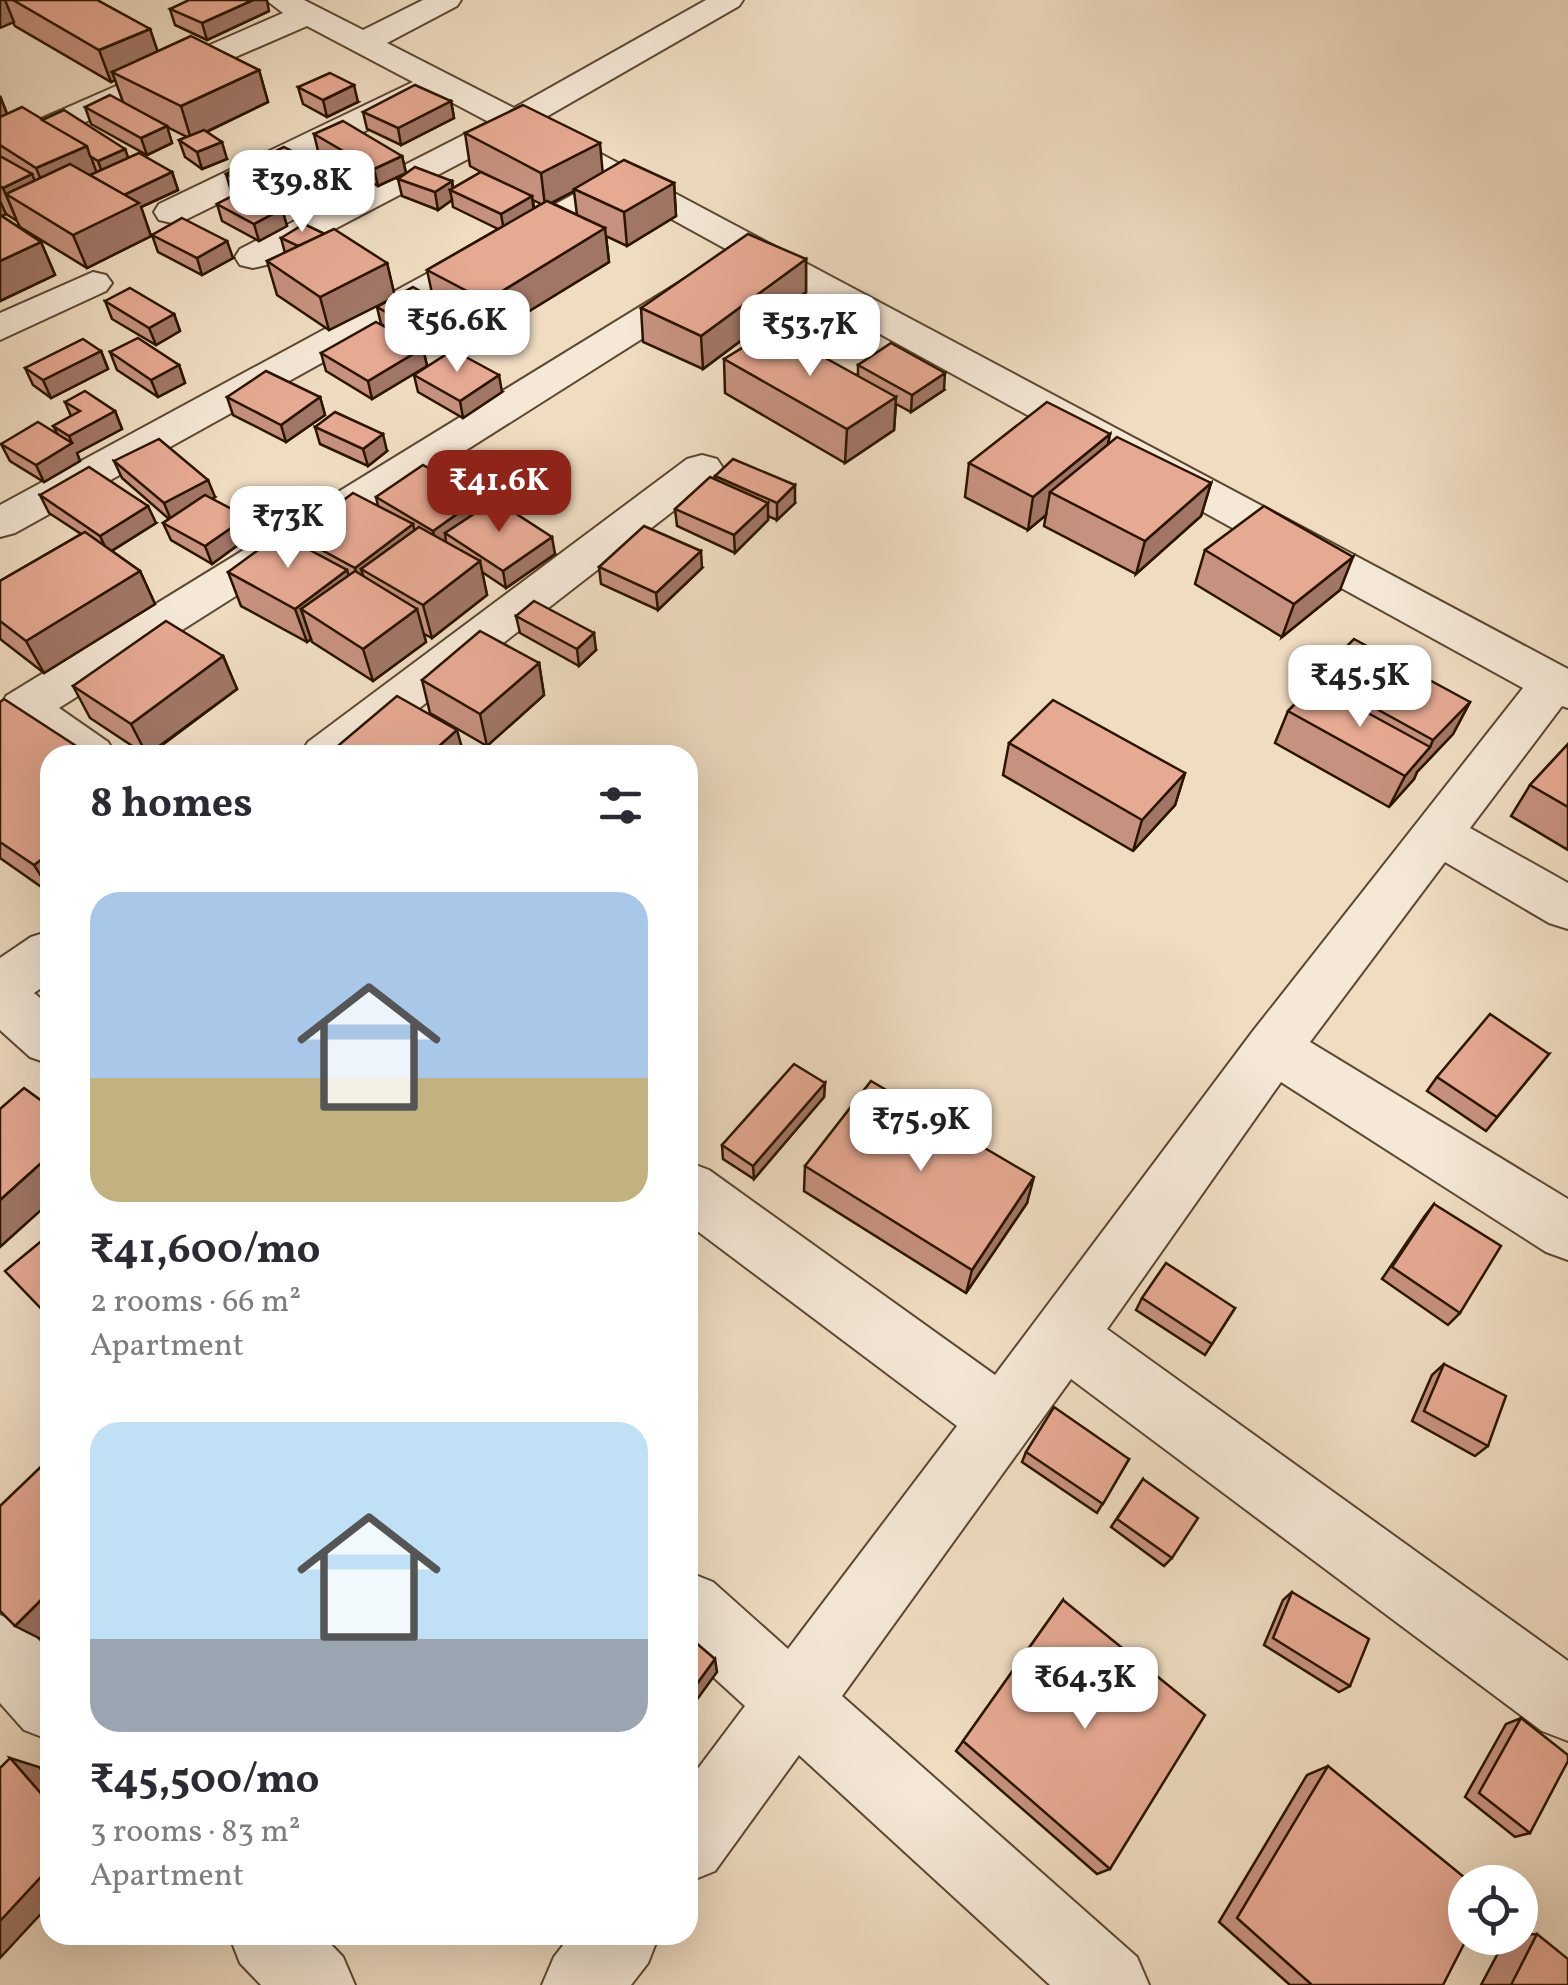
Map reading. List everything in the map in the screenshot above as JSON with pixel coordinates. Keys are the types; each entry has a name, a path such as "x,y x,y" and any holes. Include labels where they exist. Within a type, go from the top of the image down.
{"street":[{"path":"364,42 446,0"},
{"path":"253,258 516,121 728,0"},
{"path":"0,149 296,7 757,250 1561,687 1438,834 1273,1048 698,1831"},
{"path":"172,212 439,81"},
{"path":"0,523 626,180"},
{"path":"12,716 757,250"},
{"path":"0,328 93,283"},
{"path":"338,745 702,468"},
{"path":"12,716 71,745"},
{"path":"1438,834 1568,908"},
{"path":"0,988 40,960"},
{"path":"0,996 40,1031"},
{"path":"1273,1048 1568,1232"},
{"path":"698,1195 1001,1419"},
{"path":"1064,1336 1568,1705"},
{"path":"698,1616 1109,1985"},
{"path":"0,1651 40,1693"},
{"path":"277,1945 315,1985"},
{"path":"582,1985 612,1945"}],"building":[{"path":"13,0 97,0 150,29 99,50"},
{"path":"189,0 253,0 202,23 170,9"},
{"path":"191,36 259,70 181,106 112,72"},
{"path":"330,73 354,85 323,100 298,87"},
{"path":"415,85 451,101 398,128 363,112"},
{"path":"110,95 167,126 141,138 85,107"},
{"path":"523,105 600,143 541,173 465,133"},
{"path":"22,107 87,146 36,168 0,145 0,117"},
{"path":"64,110 125,149 98,161 90,156 87,146 42,120"},
{"path":"343,121 402,156 374,169 314,134"},
{"path":"204,130 222,142 197,152 179,140"},
{"path":"284,147 316,163 289,178 256,161"},
{"path":"139,153 172,172 124,195 90,175"},
{"path":"0,156 32,174 3,188"},
{"path":"624,160 674,183 624,212 574,189"},
{"path":"249,162 284,180 261,192 226,174"},
{"path":"70,164 139,203 73,235 6,194"},
{"path":"415,167 452,181 435,192 398,179"},
{"path":"481,172 532,196 501,214 450,190"},
{"path":"244,190 282,209 254,224 217,204"},
{"path":"547,201 605,228 486,301 427,270"},
{"path":"0,215 41,242 0,261"},
{"path":"182,218 227,241 197,258 152,235"},
{"path":"304,224 325,234 298,246 281,238"},
{"path":"334,229 387,263 320,297 267,261"},
{"path":"748,234 806,259 701,336 641,308"},
{"path":"413,287 456,311 420,331 377,307"},
{"path":"130,288 174,314 149,328 105,301"},
{"path":"376,322 423,348 368,381 321,353"},
{"path":"773,329 896,397 847,429 724,359"},
{"path":"138,338 179,365 151,380 110,352"},
{"path":"83,339 101,351 43,380 25,368"},
{"path":"891,343 945,373 912,395 858,365"},
{"path":"453,350 499,375 460,401 414,375"},
{"path":"266,371 320,397 281,425 227,397"},
{"path":"85,391 115,411 69,436 53,426 80,411 65,402"},
{"path":"1047,402 1110,434 1033,497 969,463"},
{"path":"335,412 383,434 363,449 315,427"},
{"path":"38,422 72,443 36,465 1,444"},
{"path":"1117,437 1211,483 1145,541 1050,492"},
{"path":"159,439 208,480 164,503 114,461"},
{"path":"733,459 795,485 777,503 715,476"},
{"path":"423,465 481,497 433,531 376,497"},
{"path":"89,467 148,506 100,536 40,495"},
{"path":"710,477 768,503 734,535 675,509"},
{"path":"353,493 413,524 355,568 296,536"},
{"path":"205,495 247,517 205,546 163,523"},
{"path":"495,500 552,537 503,571 445,533"},
{"path":"1264,506 1353,557 1294,604 1205,550"},
{"path":"644,526 701,551 656,593 599,567"},
{"path":"419,527 480,561 423,605 361,569"},
{"path":"85,532 140,571 26,641 0,621 0,581"},
{"path":"280,534 347,570 295,609 228,572"},
{"path":"355,571 417,609 363,649 301,609"},
{"path":"534,601 594,633 577,649 516,616"},
{"path":"166,621 223,656 131,724 73,686"},
{"path":"480,631 539,663 480,714 422,680"},
{"path":"1354,639 1470,702 1433,740 1317,676"},
{"path":"1315,684 1430,747 1405,776 1288,711"},
{"path":"397,696 457,730 440,745 339,745"},
{"path":"4,699 75,745 40,745 40,860 34,865 0,842 0,702"},
{"path":"1053,700 1185,773 1142,820 1009,743"},
{"path":"1568,744 1568,807 1530,785"},
{"path":"1490,1014 1549,1054 1497,1117 1437,1077"},
{"path":"794,1064 825,1083 753,1166 722,1145"},
{"path":"871,1081 1034,1177 972,1270 805,1166"},
{"path":"24,1088 40,1100 40,1164 0,1200 0,1109"},
{"path":"1434,1204 1501,1246 1460,1313 1392,1267"},
{"path":"40,1242 40,1308 5,1271"},
{"path":"1166,1263 1235,1308 1212,1344 1142,1298"},
{"path":"1444,1364 1506,1396 1488,1446 1424,1411"},
{"path":"1054,1407 1129,1459 1103,1504 1026,1452"},
{"path":"40,1468 40,1601 15,1626 0,1611 0,1506"},
{"path":"1143,1479 1198,1518 1172,1558 1117,1519"},
{"path":"1292,1592 1369,1639 1350,1686 1273,1638"},
{"path":"1063,1600 1205,1715 1110,1869 963,1741"},
{"path":"698,1645 715,1659 698,1682"},
{"path":"1521,1718 1568,1755 1530,1833 1479,1793"},
{"path":"10,1758 40,1792 40,1878 0,1921 0,1768"},
{"path":"1328,1766 1449,1865 1448,1955 1458,1955 1443,1985 1312,1985 1237,1918"},
{"path":"1538,1935 1568,1959 1568,1985 1511,1985 1526,1955 1538,1955"}]}
